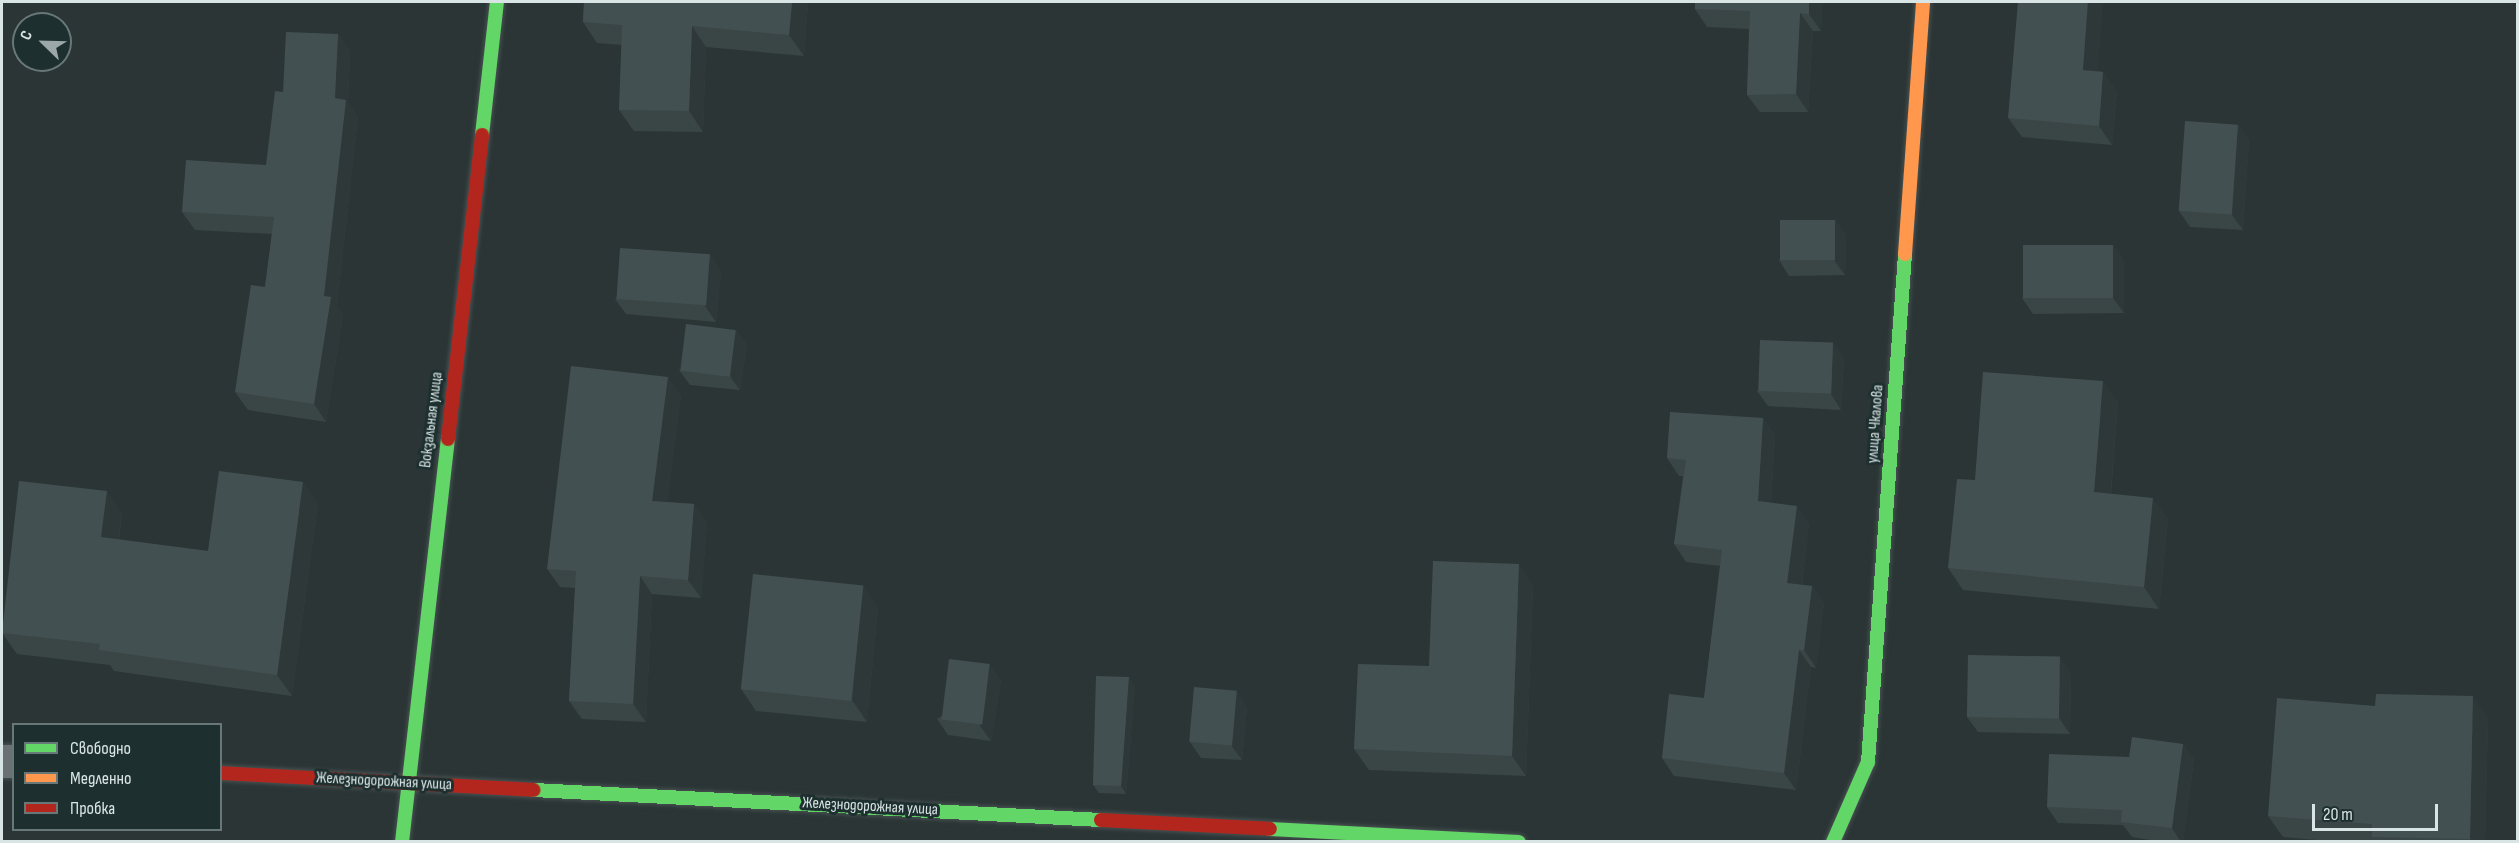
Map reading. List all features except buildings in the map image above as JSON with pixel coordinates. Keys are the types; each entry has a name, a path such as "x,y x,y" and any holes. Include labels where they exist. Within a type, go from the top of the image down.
{"street":[{"name":"Вокзальная улица","path":"402,842 497,2"},
{"name":"улица Чкалова","path":"1833,842 1868,762 1923,2"},
{"name":"Железнодорожная улица","path":"222,773 1519,842"}],"traffic: fast":[{"path":"482,135 497,2"},
{"path":"1833,842 1868,762 1905,254"},
{"path":"402,842 448,439"},
{"path":"534,790 1101,820"},
{"path":"1270,829 1519,842"}],"traffic: slow":[{"path":"1905,254 1923,2"}],"traffic: jam":[{"path":"448,439 482,135"},
{"path":"222,773 534,790"},
{"path":"1101,820 1270,829"}]}
